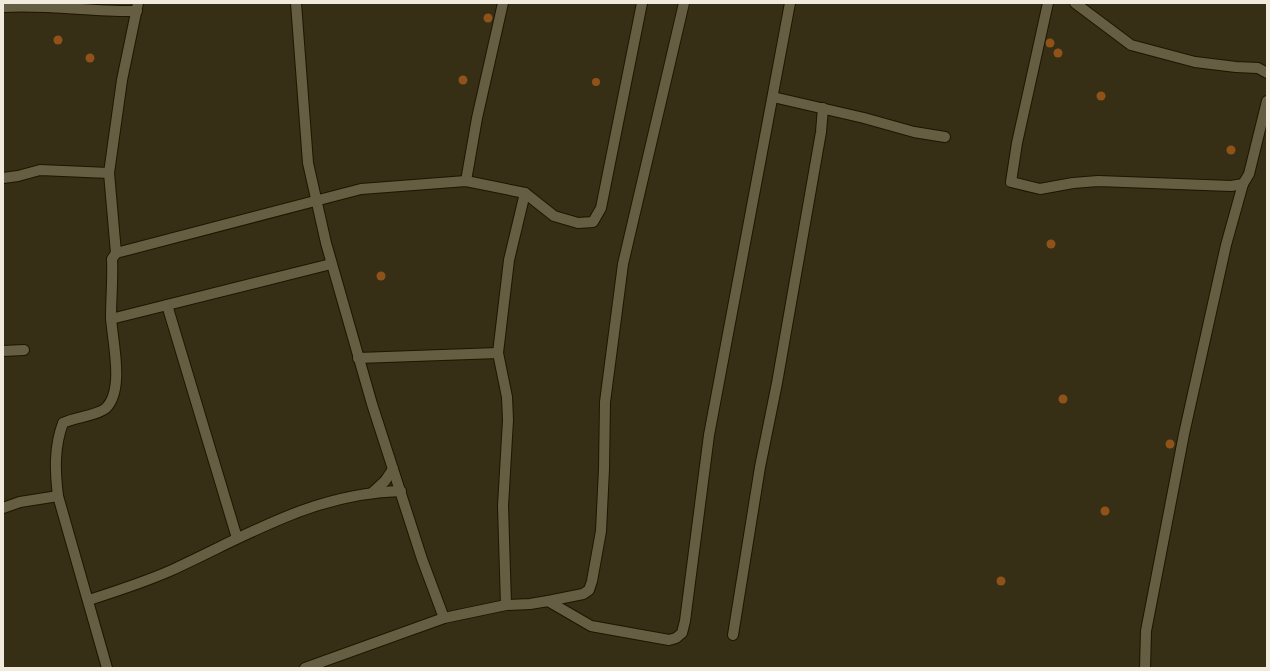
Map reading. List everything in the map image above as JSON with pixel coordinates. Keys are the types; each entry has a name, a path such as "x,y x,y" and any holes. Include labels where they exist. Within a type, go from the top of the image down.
{"street":[{"path":"296,3 308,163 316,202 331,264 358,358 422,559 444,618"},
{"path":"466,181 477,118 503,3"},
{"path":"116,253 316,202 361,189 466,181 525,193 554,216 578,223 593,222 601,208 642,3"},
{"path":"305,668 444,618 506,605 530,604 548,601 583,594 589,590 601,531 604,462 604,402 623,264 684,3"},
{"path":"548,601 591,626 606,630 669,640 676,638 682,633 690,588 709,435 790,3"},
{"path":"1048,3 1017,143 1011,182 1040,189 1073,183 1098,181 1231,186 1243,184"},
{"path":"1075,3 1131,45 1195,62 1258,68 1267,73"},
{"path":"3,7 27,4 115,12 137,7 122,80 109,173 116,253 112,259 111,318 115,363 114,390 106,408 99,412 72,418 63,423 56,451 55,474 58,496 89,600 107,668"},
{"path":"773,98 823,108 914,132 945,137"},
{"path":"1145,668 1146,631 1174,482 1220,271 1267,101"},
{"path":"733,635 760,468 777,383 821,132 823,108"},
{"path":"3,178 18,176 40,170 109,173"},
{"path":"506,605 503,506 508,420 507,397 498,353 509,260 525,193"},
{"path":"111,318 331,264"},
{"path":"167,305 237,538"},
{"path":"3,351 24,350"},
{"path":"358,358 498,353"},
{"path":"372,493 385,481 393,469"},
{"path":"89,600 143,582 295,512 317,505 372,493 401,491"},
{"path":"3,508 20,502 58,496"}],"building":[{"path":"486,14 490,14 492,18 490,22 486,22 484,20 484,16"},
{"path":"56,36 60,36 62,40 60,44 56,44 54,42 54,38"},
{"path":"1048,39 1052,39 1054,43 1052,47 1048,47 1046,45 1046,41"},
{"path":"1056,49 1060,49 1062,53 1060,57 1056,57 1054,55 1054,51"},
{"path":"88,54 92,54 94,58 92,62 88,62 86,60 86,56"},
{"path":"461,76 465,76 467,80 465,84 461,84 459,82 459,78"},
{"path":"594,78 598,78 600,82 598,86 594,86 592,84 592,80"},
{"path":"1099,92 1103,92 1105,96 1103,100 1099,100 1097,98 1097,94"},
{"path":"1229,146 1233,146 1235,150 1233,154 1229,154 1227,152 1227,148"},
{"path":"1049,240 1053,240 1055,244 1053,248 1049,248 1047,246 1047,242"},
{"path":"379,272 383,272 385,276 383,280 379,280 377,278 377,274"},
{"path":"1061,395 1065,395 1067,399 1065,403 1061,403 1059,401 1059,397"},
{"path":"1168,440 1172,440 1174,444 1172,448 1168,448 1166,446 1166,442"},
{"path":"1103,507 1107,507 1109,511 1107,515 1103,515 1101,513 1101,509"},
{"path":"999,577 1003,577 1005,581 1003,585 999,585 997,583 997,579"}]}
